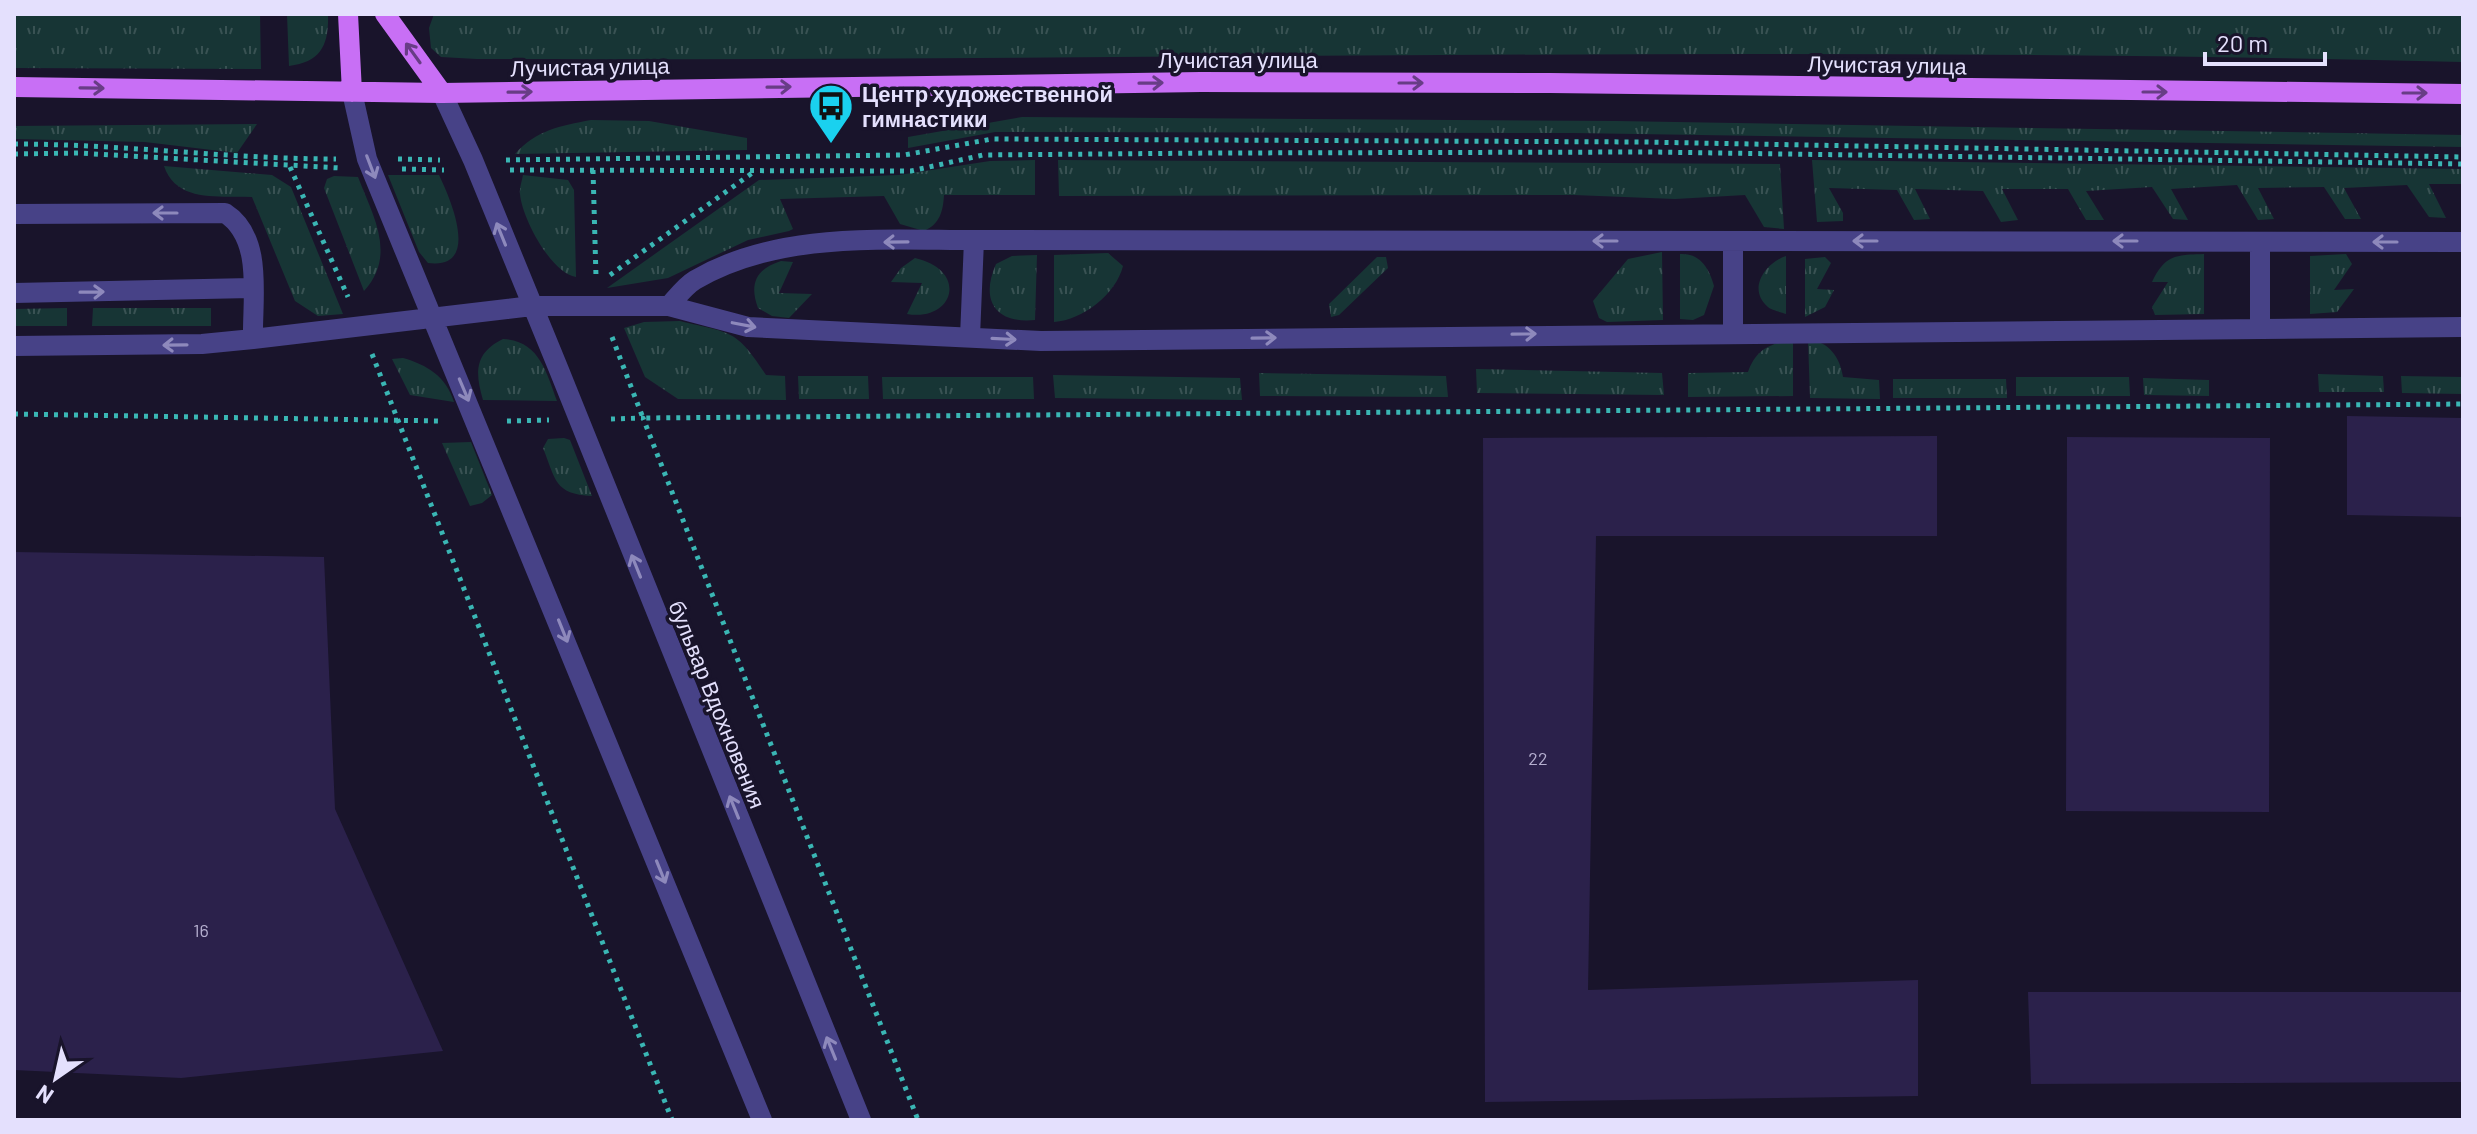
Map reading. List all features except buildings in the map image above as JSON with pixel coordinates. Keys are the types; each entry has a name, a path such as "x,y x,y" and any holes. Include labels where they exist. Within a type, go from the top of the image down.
{"main road":[{"path":"348,14 352,92"},
{"path":"385,14 442,93"},
{"name":"Лучистая улица","path":"14,87 442,93 1312,82 2463,94"}],"lane":[{"path":"352,92 369,164 762,1120"},
{"name":"бульвар Вдохновения","path":"442,93 532,306 861,1120"},
{"path":"14,214 225,213 240,223 252,250 253,339"},
{"path":"970,337 974,240"},
{"path":"669,306 693,281 751,255 802,244 974,240 2463,242"},
{"path":"1733,241 1733,332"},
{"path":"2260,242 2260,327"},
{"path":"14,293 251,288"},
{"path":"14,346 202,344 532,306 669,306 748,327 1041,341 2463,327"}],"path":[{"path":"14,154 78,153 290,167 474,165 904,155 992,139 1642,142 2463,157"},
{"path":"14,144 77,144 369,164 593,170 911,171 983,155 1245,153 1651,152 2463,164"},
{"path":"290,167 362,327 672,1120"},
{"path":"593,170 596,285 757,169"},
{"path":"600,308 643,418 2463,404"},
{"path":"14,414 396,420"}],"green space":[{"path":"14,14 260,14 261,69 14,68"},
{"path":"287,14 328,14 327,35 321,50 309,61 289,66"},
{"path":"434,14 2463,14 2463,62 1718,54 477,59 441,57 431,48 429,28"},
{"path":"1022,117 1615,121 2463,135 2463,147 1574,133 995,132 908,148 908,137"},
{"path":"591,120 649,121 747,138 747,150 515,154 540,134"},
{"path":"257,124 237,153 145,142 14,139 14,126"},
{"path":"1035,160 1035,195 944,195 940,216 934,225 924,231 900,224 884,196 780,199 793,229 748,240 668,278 607,288 759,180 899,175 990,161"},
{"path":"1058,160 1780,164 1784,229 1764,227 1745,195 1675,199 1574,195 1059,196"},
{"path":"1812,160 2463,169 2463,184 2429,184 2446,218 2429,217 2407,185 2344,188 2361,219 2345,219 2324,187 2258,188 2274,219 2258,220 2237,185 2171,189 2188,220 2173,219 2152,187 2086,191 2104,220 2086,220 2068,189 2002,189 2018,220 2001,222 1983,191 1915,189 1930,219 1914,220 1897,190 1829,188 1843,213 1843,221 1817,222"},
{"path":"164,166 272,175 291,187 343,314 318,316 295,301 252,197 189,192 170,178"},
{"path":"388,175 439,175 450,199 458,230 454,255 444,262 428,263 419,252"},
{"path":"523,175 568,180 574,190 576,277 557,266 532,230 520,194"},
{"path":"334,176 358,177 379,235 379,263 364,291 324,188 327,179"},
{"path":"1662,252 1663,320 1607,322 1599,318 1593,301 1628,259"},
{"path":"1108,253 1123,266 1106,295 1087,311 1054,322 1054,255"},
{"path":"1680,254 1693,256 1703,263 1714,286 1704,315 1693,320 1680,319"},
{"path":"2204,254 2204,314 2155,315 2152,307 2168,282 2152,282 2162,266 2178,256"},
{"path":"2346,254 2352,264 2334,290 2354,289 2337,312 2310,314 2310,256"},
{"path":"1037,255 1035,320 1021,320 1001,314 991,299 991,277 996,264 1012,256"},
{"path":"1786,256 1786,314 1768,307 1762,300 1759,284 1766,270"},
{"path":"1377,257 1386,257 1388,268 1339,315 1331,317 1329,304"},
{"path":"1825,257 1831,263 1817,289 1834,290 1825,307 1805,317 1805,259"},
{"path":"915,258 932,264 943,273 949,284 949,294 935,310 907,314 922,283 891,282 901,268"},
{"path":"781,261 793,262 779,293 812,294 789,318 772,316 758,308 754,292 760,273"},
{"path":"67,308 67,326 14,326 14,309"},
{"path":"93,308 211,308 211,326 92,326"},
{"path":"680,321 723,332 740,341 766,375 785,376 786,400 678,399 645,377 624,328 644,322"},
{"path":"503,339 525,345 533,352 545,369 557,401 483,400 479,365 487,351"},
{"path":"1793,339 1793,396 1688,397 1688,373 1748,372 1755,358 1765,349"},
{"path":"1808,339 1828,347 1839,363 1843,377 1879,380 1880,399 1810,398"},
{"path":"403,358 420,364 441,378 454,402 410,395 392,359"},
{"path":"1476,369 1662,373 1664,395 1477,393"},
{"path":"1259,373 1446,376 1448,397 1260,396"},
{"path":"2318,374 2383,376 2384,392 2319,392"},
{"path":"1053,375 1240,378 1242,400 1055,398"},
{"path":"798,376 868,376 869,399 799,399"},
{"path":"2401,376 2463,377 2463,394 2402,393"},
{"path":"882,377 1033,377 1034,399 883,399"},
{"path":"2016,377 2129,377 2130,396 2016,396"},
{"path":"2143,378 2209,380 2209,396 2144,395"},
{"path":"1893,379 2006,379 2007,398 1893,398"},
{"path":"548,439 570,440 592,496 570,492 554,477 543,448"},
{"path":"471,442 492,495 482,503 470,506 442,443"}],"place":[{"name":"Центр художественной гимнастики","path":"831,145"}]}
